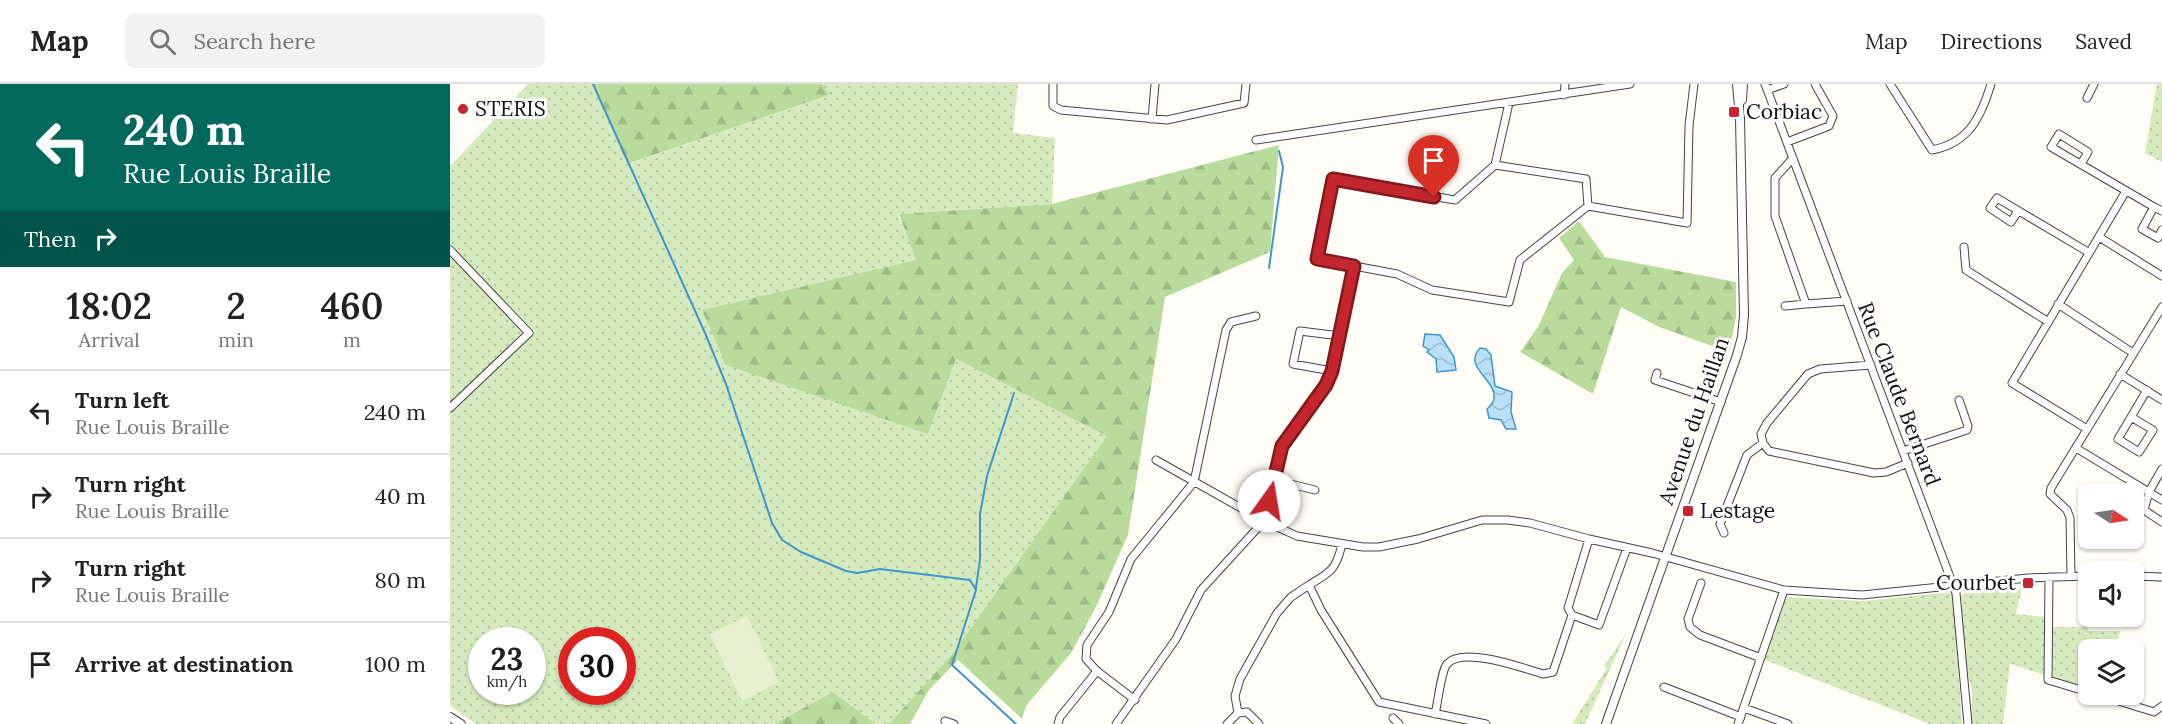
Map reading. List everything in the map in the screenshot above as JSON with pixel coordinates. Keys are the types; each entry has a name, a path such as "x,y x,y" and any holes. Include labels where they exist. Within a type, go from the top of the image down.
{"street":[{"path":"1053,84 1053,106 1061,110 1167,120 1244,104 1246,84"},
{"path":"1152,119 1155,84"},
{"path":"1564,95 1565,84"},
{"path":"1256,140 1630,84"},
{"path":"1509,103 1495,165 1455,200 1333,179 1317,259 1397,274 1432,290 1509,302 1520,260 1588,206 1687,223 1689,126 1694,84"},
{"name":"Avenue du Haillan","path":"1606,724 1721,402 1744,327 1740,118 1737,84"},
{"name":"Avenue du Haillan","path":"1740,118 1743,84"},
{"path":"1766,87 1784,84"},
{"path":"1787,142 1829,126 1833,116 1815,84"},
{"path":"1890,84 1932,150 1945,147 1973,127 1991,84"},
{"path":"2087,98 2094,84"},
{"name":"Rue Claude Bernard","path":"1766,87 1954,586 1968,724"},
{"path":"2081,164 2088,152 2059,134 2051,147 2162,212"},
{"path":"1792,158 1775,178 1774,216 1806,304"},
{"path":"1495,165 1586,179 1588,206"},
{"path":"2087,429 2012,383 2126,191"},
{"path":"2154,207 2142,229 2157,238 2162,230"},
{"path":"2018,211 2088,252"},
{"path":"2099,237 2162,276"},
{"path":"1964,247 1966,270 2047,321"},
{"path":"450,250 529,333 450,408"},
{"path":"1116,724 1176,639 1201,590 1264,521 1282,446 1326,385 1332,371 1354,266"},
{"path":"1785,306 1847,302"},
{"path":"2058,304 2133,353"},
{"path":"2071,576 2070,518 2067,510 2050,494 2051,488 2162,307"},
{"path":"1135,700 1097,671 1086,659 1087,645 1109,612 1131,559 1194,482 1226,330 1231,322 1256,316"},
{"path":"1332,371 1293,364 1300,331 1340,336"},
{"path":"1871,365 1820,369 1808,374 1767,423 1761,434 1763,443 1769,451 1874,472 1887,472 1908,463"},
{"path":"1657,373 1655,380 1721,402"},
{"path":"2120,374 2162,400"},
{"path":"2131,417 2153,430 2139,452 2118,439 2131,417 2147,390"},
{"path":"1903,451 1966,430 1968,426 1959,400"},
{"path":"1724,533 1720,524 1747,455 1763,443"},
{"path":"2076,448 2162,500"},
{"path":"1156,460 1264,521 1297,536 1342,544 1379,547 1418,539 1482,520 1530,523 1666,557 1784,590 1862,595 2078,576"},
{"path":"2162,470 2149,492 2144,510 2162,522"},
{"path":"1274,480 1315,490"},
{"path":"1589,539 1568,608 1572,615 1599,625 1627,548"},
{"path":"1238,713 1235,696 1240,679 1277,613 1291,597 1330,572 1338,563 1342,544"},
{"path":"2144,576 2162,577"},
{"path":"2049,577 2048,680 2078,689"},
{"path":"1701,583 1688,618 1690,627 1700,635 1761,658"},
{"path":"1309,585 1321,610 1379,702 1486,724"},
{"path":"1664,687 1740,721 1784,590"},
{"path":"1435,714 1446,665 1453,659 1481,656 1543,674 1553,672 1572,615"},
{"path":"1058,724 1060,717 1097,671"},
{"path":"2131,705 2154,712 2162,706"},
{"path":"1744,708 1788,724"},
{"path":"1227,724 1238,713 1247,712 1259,724"},
{"path":"450,717 461,724"},
{"path":"945,721 954,724"}],"green space":[{"path":"528,84 592,84 628,164 829,95 822,84 1018,84 1013,133 1055,138 1052,204 898,214 917,260 703,310 928,434 956,359 1108,436 953,653 889,724 876,724 833,692 774,724 476,724 450,706 450,166"},
{"path":"592,84 822,84 829,95 627,164"},
{"path":"2157,84 2162,84 2162,162 2145,153"},
{"path":"1279,145 1270,252 1165,297 1128,535 1096,607 1071,653 1026,706 1022,719 958,660 929,690 910,724 889,724 953,653 1107,436 956,359 928,434 726,365 702,310 916,260 899,214 1052,204"},
{"path":"1579,221 1605,257 1736,282 1736,317 1729,352 1659,327 1621,307 1593,394 1520,352 1538,327 1562,273 1574,260 1559,238"},
{"path":"2022,589 2016,614 2045,617 2045,675 2010,664 2003,724 1971,724 1972,692 1964,654 1961,597 1964,593"},
{"path":"1953,592 1962,724 1930,724 1765,660 1785,597 1863,601"},
{"path":"747,616 779,682 742,701 710,634"},
{"path":"2052,627 2088,627 2088,631 2121,631 2117,639 2078,639 2078,686 2052,677"},
{"path":"1626,634 1585,724 1572,724 1607,668 1604,666"},
{"path":"833,692 876,724 774,724"}],"water":[{"path":"1425,334 1440,335 1454,357 1456,370 1437,372 1436,359 1423,346"},
{"path":"1480,348 1486,349 1491,355 1495,386 1512,392 1511,412 1516,429 1506,429 1501,420 1489,418 1487,409 1494,398 1490,385 1475,361"}],"waterway":[{"path":"593,84 705,333 726,384 772,523 782,540 801,552 846,571 857,573 880,569 970,580 976,590 952,665 1016,724"},
{"path":"1269,268 1283,167 1279,151"},
{"path":"976,588 980,559 980,514 987,476 1014,393"}],"place":[{"name":"STERIS","path":"463,109"},
{"name":"Corbiac","path":"1734,112"},
{"name":"Lestage","path":"1688,511"},
{"name":"Courbet","path":"2028,583"}],"route":[{"path":"1269,501 1278,455 1282,446 1326,385 1332,371 1354,266 1317,259 1333,179 1434,197"}]}
